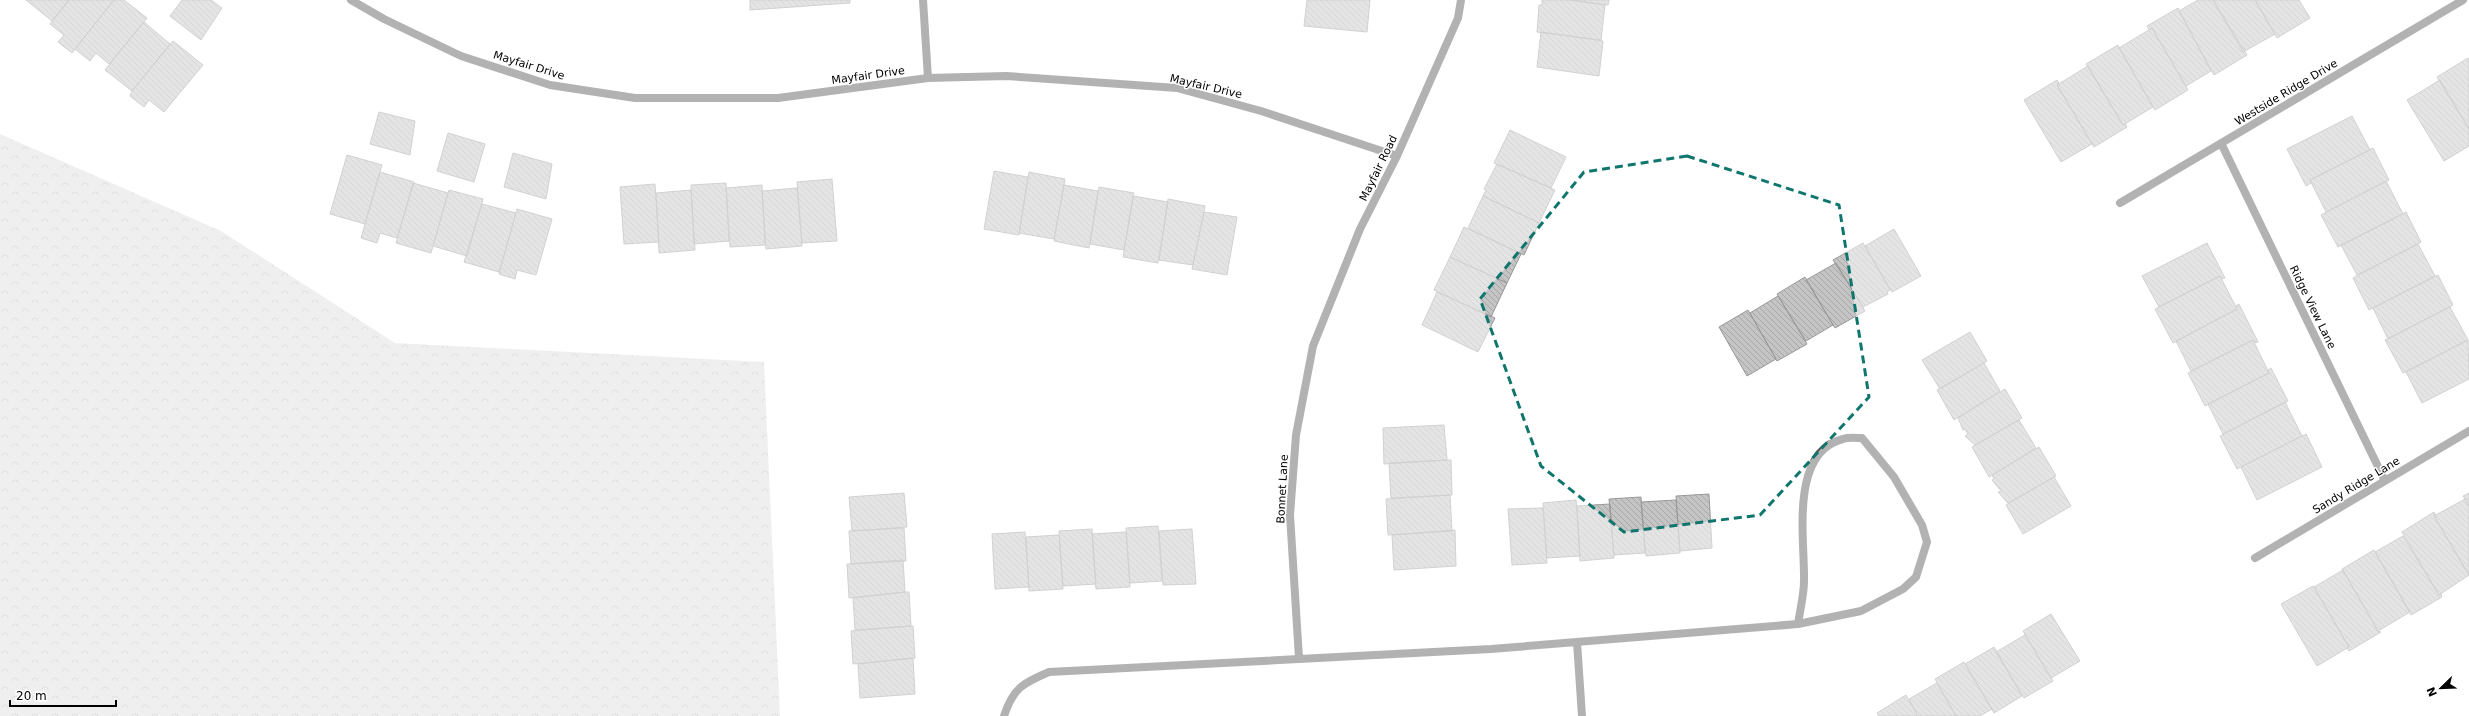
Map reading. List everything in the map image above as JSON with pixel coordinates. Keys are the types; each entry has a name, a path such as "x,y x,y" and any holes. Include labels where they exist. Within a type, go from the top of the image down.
{"street":[{"name":"Mayfair Drive","path":"351,0 384,20 461,56 550,85 636,98 778,98 928,78 1006,76 1177,88 1261,111 1397,156"},
{"path":"923,0 928,78"},
{"name":"Mayfair Road","path":"1313,346 1360,229 1397,156 1458,18 1461,0"},
{"name":"Westside Ridge Drive","path":"2120,203 2463,0"},
{"name":"Ridge View Lane","path":"2221,143 2385,481"},
{"name":"Bonnet Lane","path":"1299,658 1290,515 1296,435 1313,346"},
{"name":"Sandy Ridge Lane","path":"2255,558 2469,430"},
{"path":"1004,716 1009,698 1027,681 1049,672 1299,658 1491,650 1798,624 1861,611 1881,602 1903,589 1916,577 1927,542 1922,525 1894,477 1862,438 1843,439 1824,448 1809,470 1804,493 1804,582 1798,624"},
{"path":"1577,642 1582,716"}],"highlighted area":[{"path":"1687,156 1839,205 1869,397 1760,515 1624,532 1541,466 1480,299 1584,172"}],"green space":[{"path":"0,134 221,231 395,343 764,362 780,716 0,716"}],"building":[{"path":"26,0 69,0 52,21"},
{"path":"69,0 114,0 72,53 58,42 64,35 50,24"},
{"path":"114,0 124,0 147,18 109,64 96,53 90,61 75,49"},
{"path":"182,0 211,0 222,8 201,40 170,16"},
{"path":"750,0 850,0 850,3 750,10"},
{"path":"1307,0 1370,0 1367,32 1304,26"},
{"path":"1542,0 1570,0 1605,5 1601,40 1537,32 1539,5 1542,5"},
{"path":"1570,0 1609,0 1608,5"},
{"path":"2198,0 2213,0 2247,55 2214,75 2179,11"},
{"path":"2213,0 2255,0 2275,34 2243,52"},
{"path":"2255,0 2299,0 2310,18 2277,38"},
{"path":"2178,8 2211,71 2186,86 2152,28 2149,30 2147,26"},
{"path":"144,22 170,44 132,91 105,70"},
{"path":"2152,28 2188,90 2155,110 2119,48"},
{"path":"1541,32 1603,41 1599,76 1537,67"},
{"path":"173,41 203,65 164,112 149,100 144,107 130,96 132,91"},
{"path":"2118,45 2153,107 2123,125 2086,64"},
{"path":"2468,58 2469,60 2469,129 2437,77"},
{"path":"2088,66 2123,125 2125,123 2127,127 2094,147 2057,85"},
{"path":"2057,80 2059,83 2057,85 2092,144 2061,162 2024,100"},
{"path":"2440,80 2469,129 2469,146 2444,161 2407,100"},
{"path":"379,112 415,121 410,155 370,144"},
{"path":"2352,116 2370,150 2310,180 2311,183 2306,186 2287,149"},
{"path":"1510,130 1566,157 1551,188 1494,163"},
{"path":"448,133 485,144 474,182 437,171"},
{"path":"2373,148 2389,180 2326,212 2310,180"},
{"path":"513,153 552,164 546,199 504,187"},
{"path":"347,155 382,165 365,224 330,214"},
{"path":"1497,164 1555,190 1539,223 1483,196 1486,190 1484,189"},
{"path":"994,171 1028,177 1019,235 984,229"},
{"path":"380,172 414,182 397,238 380,233 377,243 361,238"},
{"path":"1029,172 1065,179 1054,239 1019,233"},
{"path":"832,179 837,241 802,243 797,182"},
{"path":"2386,181 2403,214 2338,247 2321,215"},
{"path":"413,183 448,193 431,253 396,243"},
{"path":"726,183 729,241 694,244 691,185"},
{"path":"655,184 659,242 624,244 620,187"},
{"path":"762,185 765,245 730,247 726,188"},
{"path":"1064,185 1098,191 1089,248 1054,241"},
{"path":"1099,187 1134,193 1124,250 1090,244"},
{"path":"797,188 802,246 766,249 762,191"},
{"path":"449,190 483,199 467,256 433,246"},
{"path":"691,190 695,250 659,253 656,193"},
{"path":"1133,196 1168,202 1158,263 1123,257"},
{"path":"1483,196 1539,223 1524,255 1468,228"},
{"path":"1168,199 1205,206 1193,265 1159,260"},
{"path":"482,204 516,213 499,272 464,262"},
{"path":"517,209 552,219 536,275 517,270 515,279 499,274"},
{"path":"1204,212 1237,217 1227,275 1192,269"},
{"path":"2406,212 2421,242 2357,275 2341,245"},
{"path":"1464,227 1521,254 1507,283 1450,257"},
{"path":"1894,229 1921,276 1892,292 1865,246"},
{"path":"1863,243 1890,290 1887,292 1888,294 1863,307 1833,260"},
{"path":"2207,243 2225,278 2222,279 2220,276 2159,307 2142,276"},
{"path":"2418,244 2435,276 2369,310 2353,278"},
{"path":"1450,257 1507,283 1491,317 1434,290"},
{"path":"1836,263 1865,311 1835,328 1806,280"},
{"path":"2438,275 2453,305 2388,339 2373,308"},
{"path":"2220,276 2237,309 2173,343 2155,309"},
{"path":"1805,277 1833,325 1806,341 1777,294"},
{"path":"1437,292 1495,318 1478,352 1422,325"},
{"path":"1778,296 1807,344 1777,361 1750,313"},
{"path":"2239,304 2258,342 2254,343 2253,340 2191,371 2176,341 2237,309 2236,306"},
{"path":"2450,307 2468,340 2403,373 2385,340"},
{"path":"1748,310 1776,359 1747,376 1719,327"},
{"path":"1970,332 1987,361 1940,389 1922,360"},
{"path":"2253,340 2269,373 2205,406 2188,373"},
{"path":"2468,340 2469,379 2422,403 2406,372"},
{"path":"1984,363 2000,391 1954,420 1937,390"},
{"path":"2271,368 2288,401 2223,434 2208,404 2269,373 2268,370"},
{"path":"2005,389 2022,418 1975,445 1965,436 1968,434 1965,429 1963,430 1958,418"},
{"path":"2285,402 2302,436 2237,469 2220,436"},
{"path":"2019,420 2036,448 1989,477 1972,447"},
{"path":"1444,425 1447,460 1384,464 1383,428"},
{"path":"2306,434 2322,467 2257,500 2241,467"},
{"path":"2039,447 2056,476 2008,503 1998,492 2001,491 1992,480 1994,479 1992,475"},
{"path":"1451,460 1452,495 1391,498 1389,463"},
{"path":"2054,477 2071,506 2023,534 2006,505"},
{"path":"904,493 907,527 852,531 849,497"},
{"path":"2469,493 2469,506 2463,496"},
{"path":"1709,494 1712,548 1680,551 1676,496"},
{"path":"1450,495 1452,531 1388,535 1386,499"},
{"path":"1641,497 1645,553 1614,555 1609,499"},
{"path":"2465,499 2469,506 2469,575 2434,516"},
{"path":"1576,500 1580,556 1547,558 1543,503"},
{"path":"1676,500 1680,553 1646,556 1641,502"},
{"path":"1610,504 1614,558 1580,561 1577,506"},
{"path":"1543,508 1547,563 1512,565 1508,509"},
{"path":"2434,512 2436,516 2434,516 2469,575 2439,595 2402,532"},
{"path":"1158,526 1162,581 1130,583 1126,528"},
{"path":"904,528 906,561 851,564 849,531"},
{"path":"1092,529 1096,584 1063,586 1059,531"},
{"path":"1192,529 1196,584 1163,585 1159,531"},
{"path":"1455,530 1456,566 1394,570 1392,535"},
{"path":"1025,532 1029,587 995,589 992,534"},
{"path":"1126,532 1130,587 1096,589 1092,534"},
{"path":"1059,535 1063,589 1029,591 1026,537"},
{"path":"2403,536 2439,595 2441,594 2442,597 2411,615 2375,552"},
{"path":"2374,550 2410,612 2378,631 2342,569"},
{"path":"903,560 905,592 849,598 847,564"},
{"path":"2343,570 2378,631 2381,632 2349,651 2347,648 2349,647 2314,587"},
{"path":"2313,586 2349,647 2317,666 2281,604"},
{"path":"909,592 911,626 855,630 853,598"},
{"path":"2051,614 2080,661 2051,678 2023,631"},
{"path":"913,626 915,658 853,664 851,631"},
{"path":"2025,635 2053,681 2024,698 1996,652"},
{"path":"1994,647 2022,696 1994,713 1965,664"},
{"path":"913,658 915,694 860,698 858,664"},
{"path":"1964,662 1992,709 1980,716 1956,716 1935,679"},
{"path":"1937,683 1956,716 1918,716 1909,699"},
{"path":"1906,695 1918,716 1879,716 1877,713"}]}
